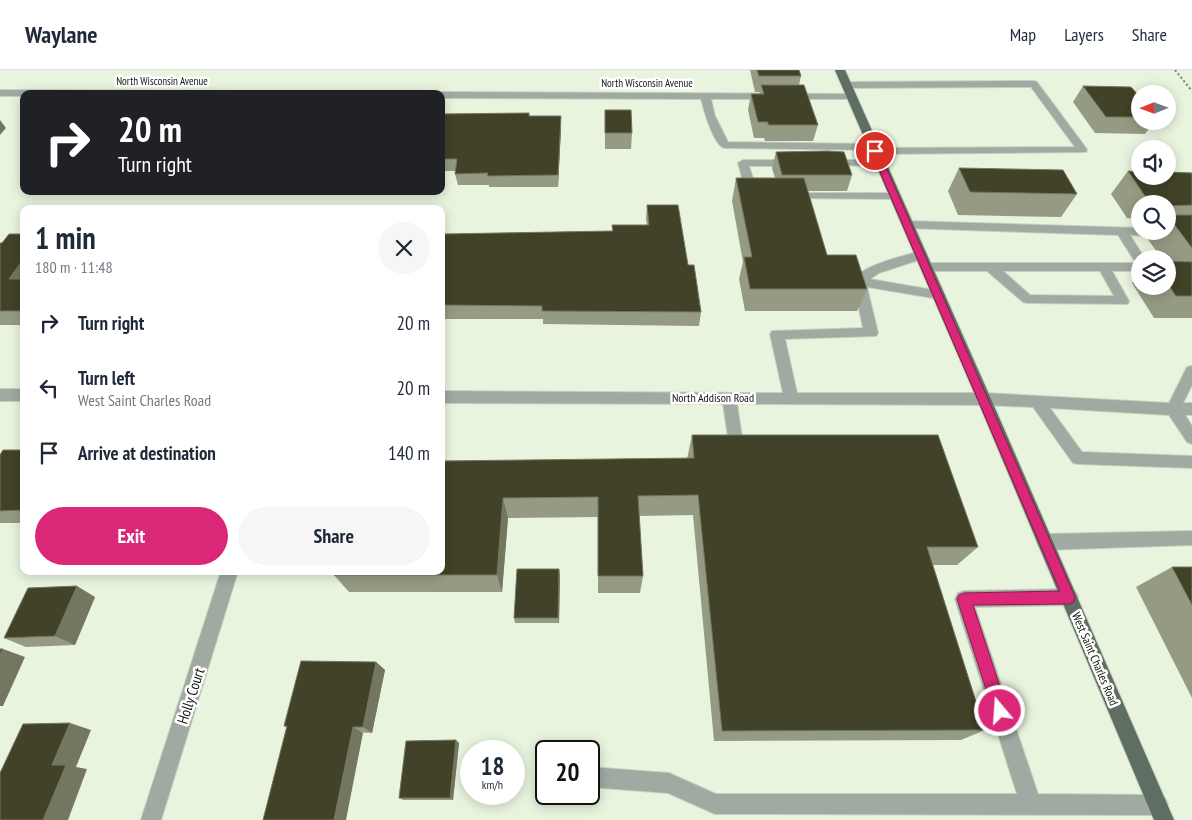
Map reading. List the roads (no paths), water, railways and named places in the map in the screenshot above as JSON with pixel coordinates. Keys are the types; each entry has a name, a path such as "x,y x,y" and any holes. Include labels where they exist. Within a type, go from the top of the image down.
{"main road":[{"name":"West Saint Charles Road","path":"840,70 984,399 1161,812"}],"street":[{"path":"705,96 710,116 724,145 875,149 1082,150 1034,84 847,85"},
{"name":"North Wisconsin Avenue","path":"0,92 20,92"},
{"name":"North Wisconsin Avenue","path":"445,95 852,97"},
{"path":"761,196 752,196 743,163 881,163"},
{"path":"780,196 896,196"},
{"path":"908,225 1192,234"},
{"path":"1121,231 1133,250"},
{"path":"859,280 875,270 924,261 990,267 1131,267"},
{"path":"990,267 1026,299 1123,301 1104,267"},
{"path":"859,280 876,286 938,295"},
{"path":"791,398 776,334 871,332 859,280"},
{"path":"1192,371 1173,409 1192,438"},
{"path":"0,395 20,395"},
{"name":"North Addison Road","path":"445,397 984,399 1192,409"},
{"path":"729,398 736,444"},
{"path":"1037,402 1078,458 1192,462"},
{"path":"719,444 755,444"},
{"path":"1045,542 1192,538"},
{"name":"Holly Court","path":"151,820 229,575"},
{"path":"1031,805 964,599 1069,597"},
{"path":"600,778 670,783 715,804 1031,805 1161,812"}]}
